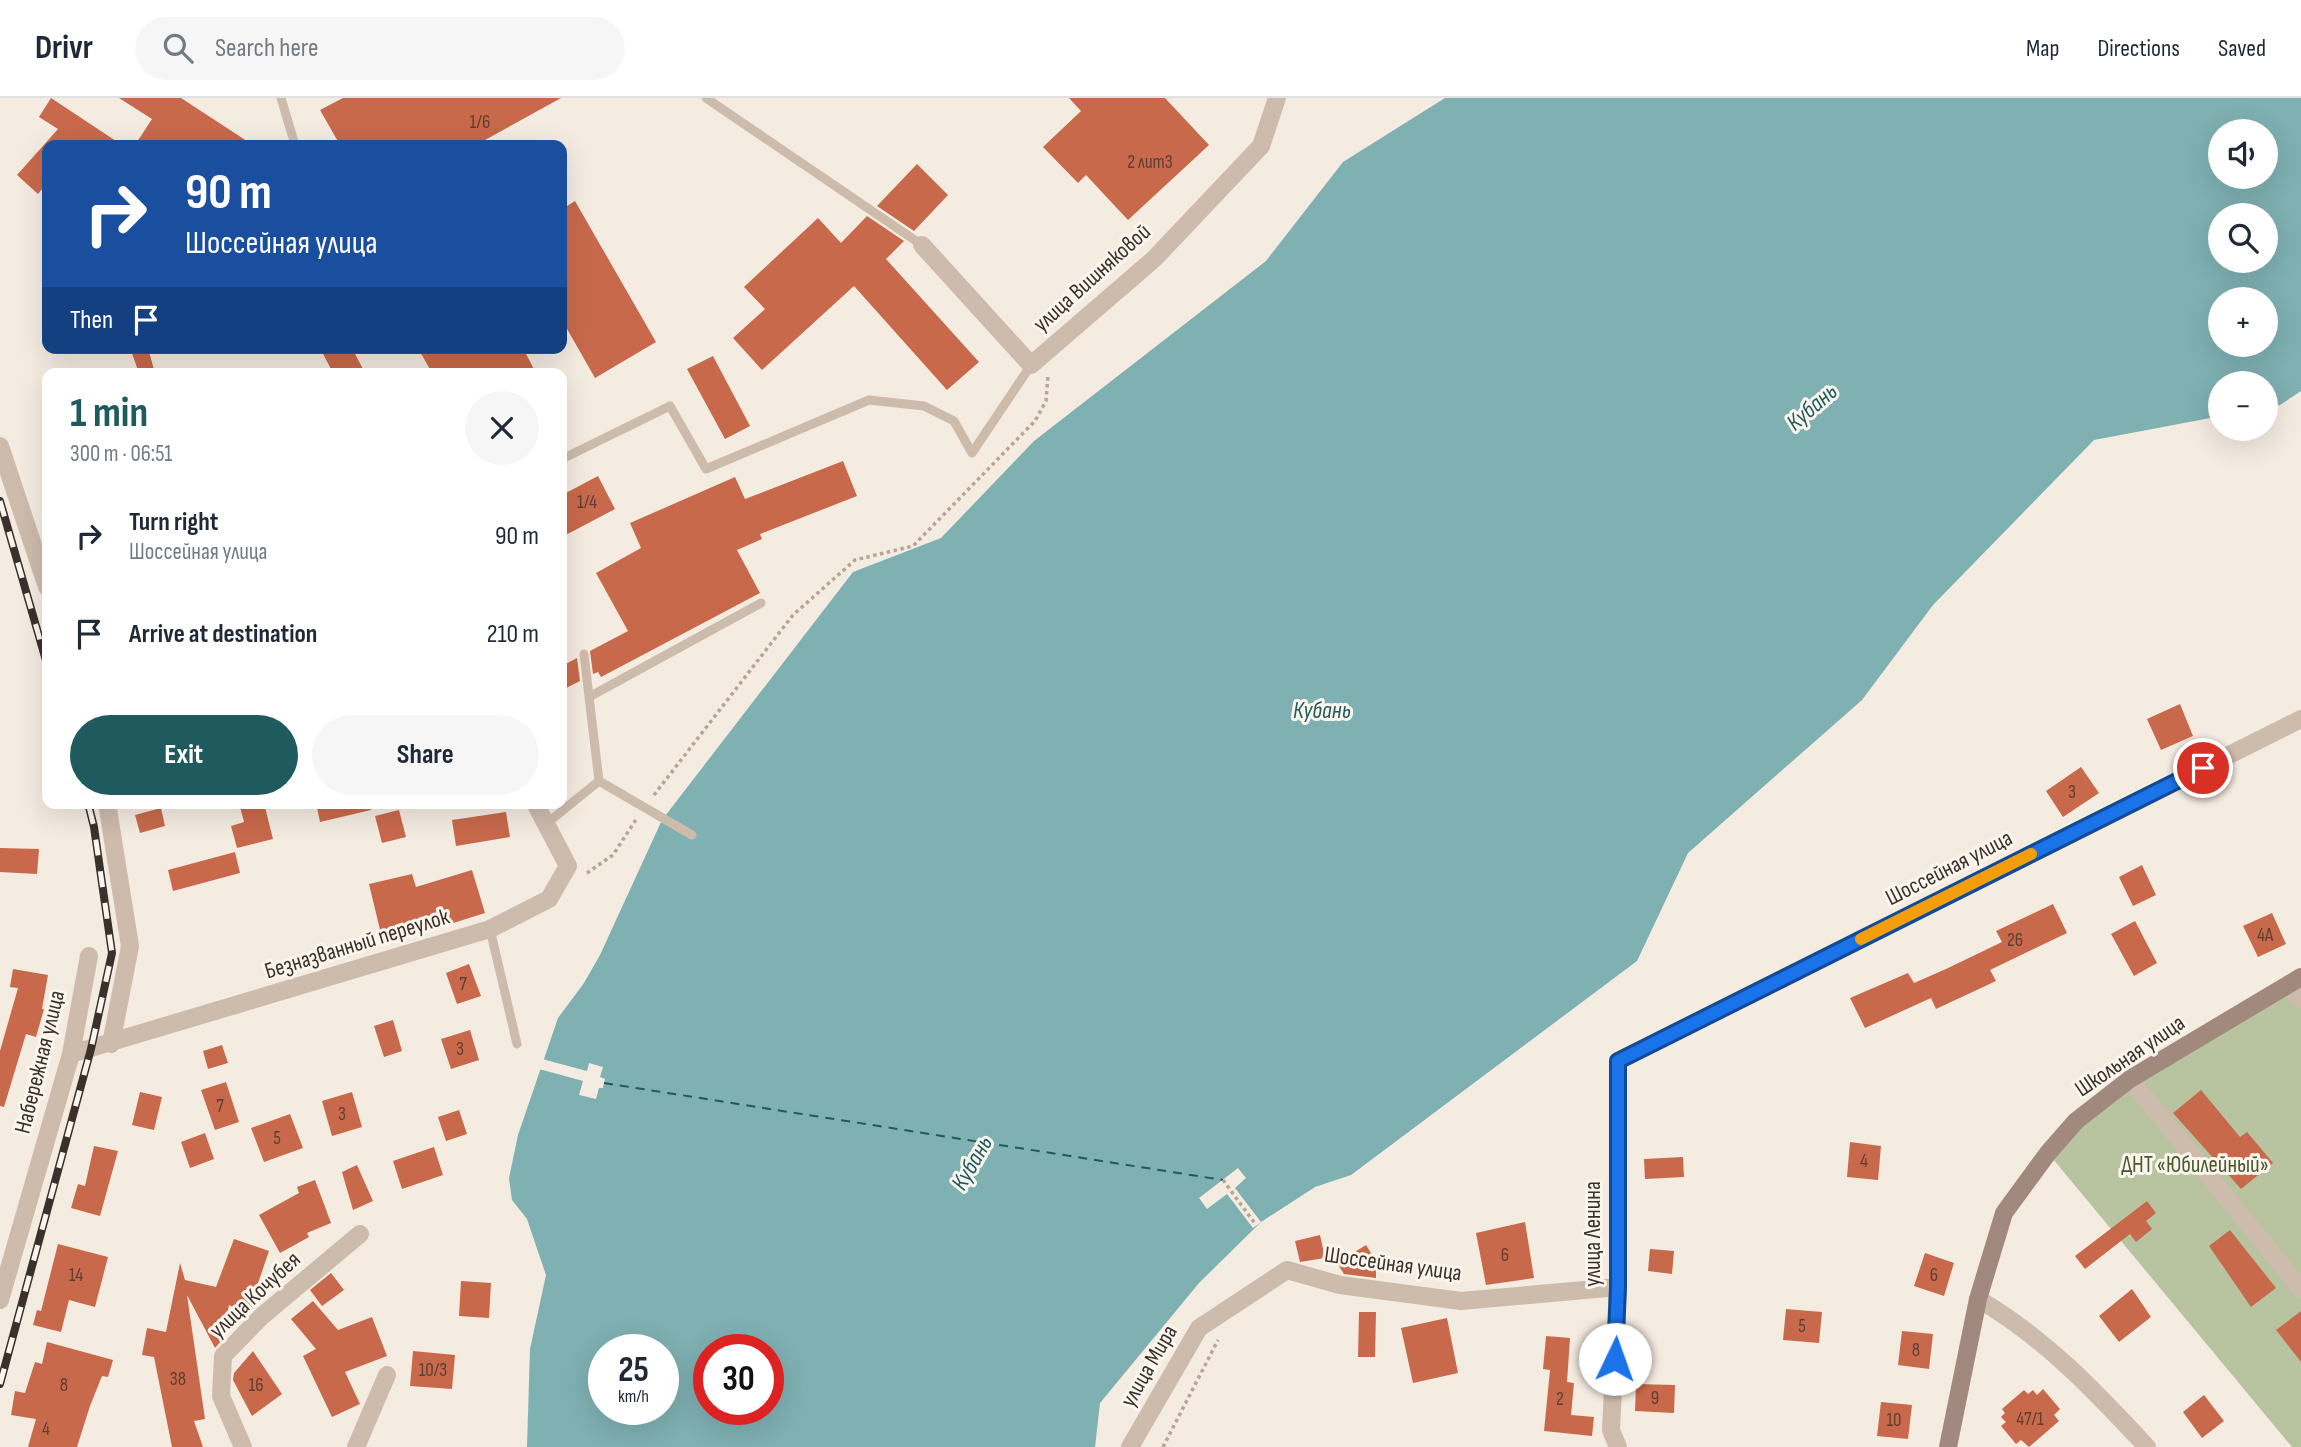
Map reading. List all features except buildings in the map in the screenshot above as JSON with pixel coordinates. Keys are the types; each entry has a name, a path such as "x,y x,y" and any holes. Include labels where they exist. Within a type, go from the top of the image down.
{"street":[{"name":"улица Вишняковой","path":"922,245 1035,362 1154,259 1261,146 1277,98"},
{"path":"0,446 42,572"},
{"name":"Шоссейная улица","path":"1618,1061 2301,719"},
{"path":"108,809 130,946 111,1044"},
{"path":"538,809 568,866"},
{"name":"Безназванный переулок","path":"71,1054 490,929 549,898 568,866"},
{"name":"Набережная улица","path":"0,1300 71,1054 89,956"},
{"path":"2295,981 2301,1000"},
{"name":"Школьная улица","path":"1948,1447 1978,1299 2004,1213 2048,1153 2076,1121 2130,1079 2295,981"},
{"name":"улица Ленина","path":"1618,1061 1618,1287 1611,1430 1618,1447"},
{"path":"2130,1079 2301,1289"},
{"name":"улица Кочубея","path":"243,1447 221,1396 223,1356 262,1316 360,1234"},
{"name":"Шоссейная улица","path":"1287,1270 1340,1285 1461,1301 1618,1287"},
{"name":"улица Мира","path":"1130,1447 1199,1328 1287,1270"},
{"path":"1978,1299 2011,1318 2082,1376 2147,1447"},
{"path":"356,1447 387,1376"}],"lane":[{"path":"281,98 294,140"},
{"path":"706,98 922,245"},
{"path":"567,457 670,406 706,469 869,400 925,406 954,421 972,453 1035,362"},
{"path":"589,697 761,603"},
{"path":"583,653 599,781"},
{"path":"599,781 692,835"},
{"path":"567,807 599,781"},
{"path":"546,824 564,809"},
{"path":"490,929 517,1044"}],"path":[{"path":"568,866 584,874 613,855 645,807 793,615 855,560 913,546 1035,421 1046,401 1049,373 1035,362"},
{"path":"1223,1180 1256,1225"},
{"path":"1163,1447 1220,1336"}],"green space":[{"name":"ДНТ «Юбилейный»","path":"2301,977 2301,1447 2292,1447 2048,1153 2076,1121"}],"water":[{"name":"Кубань","path":"1445,98 2301,98 2301,391 2278,405 2278,371 2208,371 2208,418 2094,440 1933,605 1862,700 1688,853 1637,961 1351,1175 1315,1187 1261,1222 1199,1283 1100,1403 1095,1447 527,1447 530,1349 546,1275 527,1219 512,1200 509,1178 518,1135 558,1018 584,983 600,955 662,820 853,572 941,538 1034,441 1266,261 1343,162"}],"pier":[{"path":"542,1059 587,1071 589,1063 603,1067 600,1077 605,1079 603,1088 599,1088 596,1099 579,1095 583,1081 539,1069"},
{"path":"1238,1168 1246,1178 1235,1188 1261,1222 1253,1228 1227,1194 1207,1209 1199,1198"}],"ferry route":[{"path":"604,1083 1223,1180"}],"railway":[{"path":"0,501 42,647"},
{"path":"0,1384 91,1049 112,953 90,809"}],"slow traffic":[{"path":"1861,939 2031,854"}],"route":[{"path":"1615,1359 1618,1287 1618,1061 2203,768"}]}
